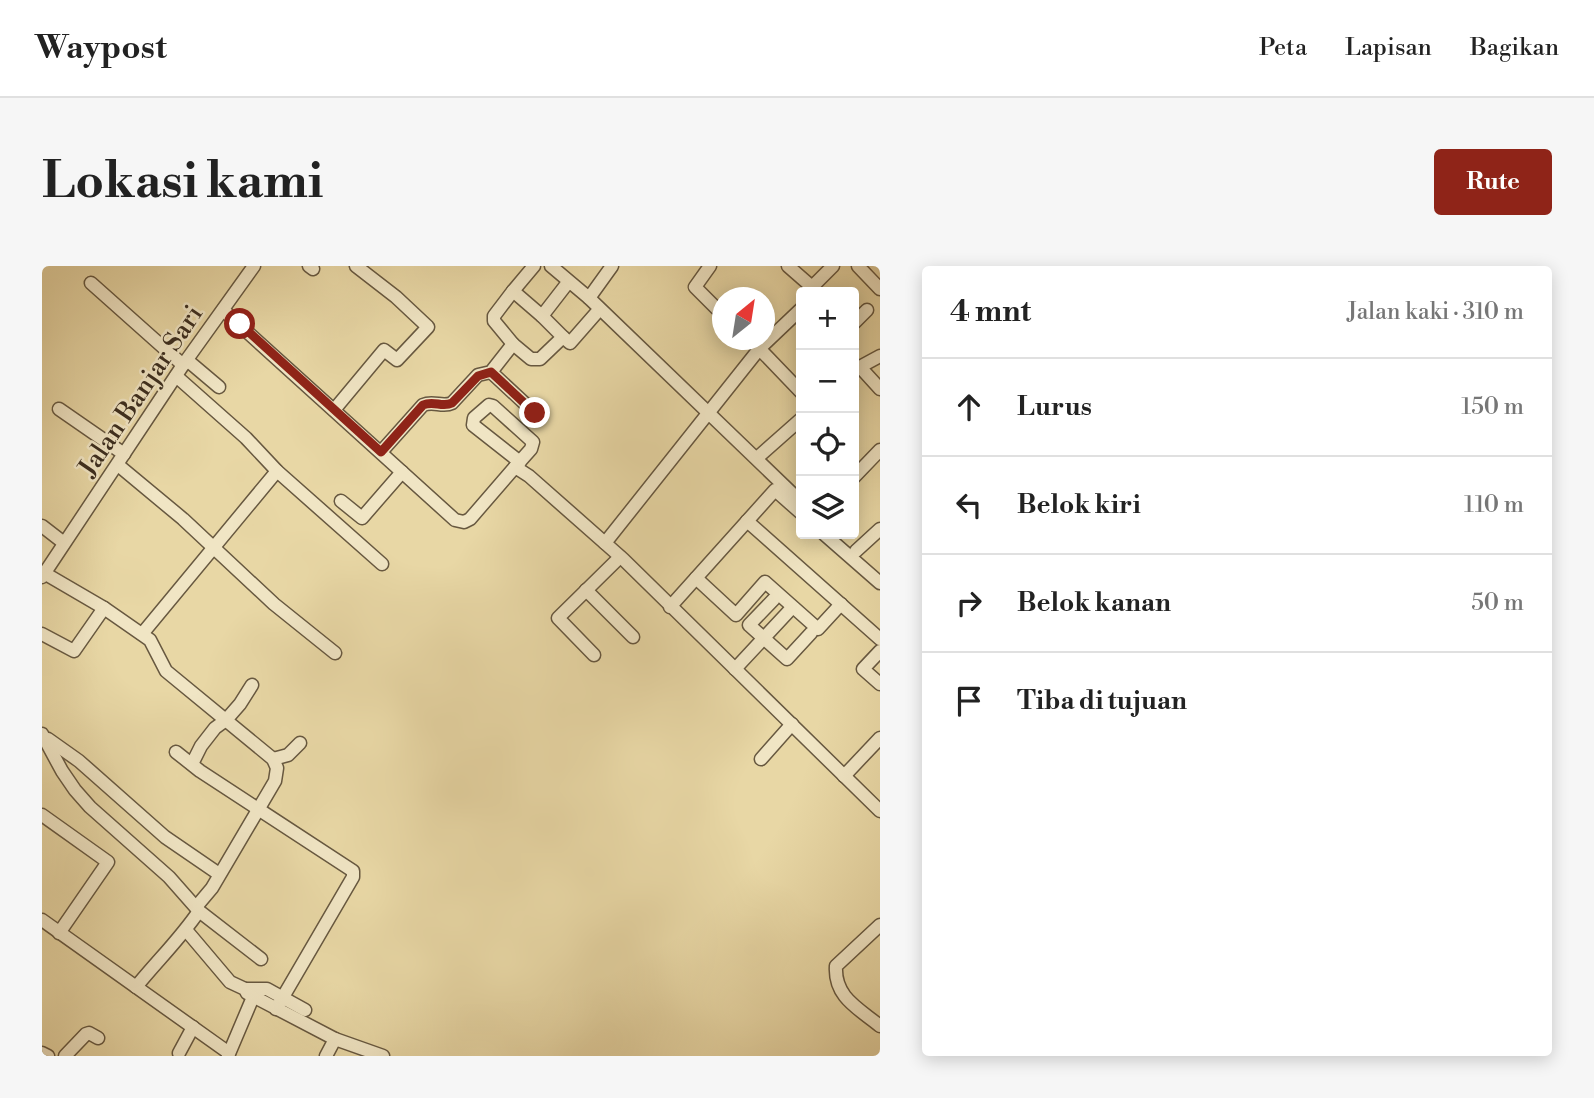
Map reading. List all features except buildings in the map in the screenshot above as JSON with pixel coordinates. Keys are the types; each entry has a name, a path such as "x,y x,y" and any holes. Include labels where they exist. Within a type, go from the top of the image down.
{"street":[{"name":"Jalan Banjar Sari","path":"43,575 182,367 254,266"},
{"path":"334,410 383,351 397,360 428,327 396,297 356,266"},
{"path":"534,266 494,316 494,321 513,344 529,358 537,360 563,337"},
{"path":"551,266 589,298 796,497"},
{"path":"589,298 612,266"},
{"path":"710,266 695,287 712,303"},
{"path":"816,287 833,266"},
{"path":"858,266 880,289"},
{"path":"796,268 811,287"},
{"path":"91,283 182,367 278,471 382,564"},
{"path":"542,316 566,285"},
{"path":"513,291 570,343 598,311"},
{"path":"223,310 448,515 459,522 470,519 517,465 531,449 532,440 489,405 474,418 473,425 517,465 529,476 620,556 880,811"},
{"path":"859,318 867,310"},
{"path":"775,331 796,317"},
{"path":"381,452 423,405 430,402 447,405 452,403 478,376 491,372 513,344"},
{"path":"605,543 707,412 751,350"},
{"path":"761,350 796,387"},
{"path":"859,367 880,356"},
{"path":"182,367 219,387"},
{"path":"859,370 880,389"},
{"path":"491,372 535,413"},
{"path":"60,409 121,459 274,604 335,653"},
{"path":"757,458 796,423"},
{"path":"855,476 880,450"},
{"path":"142,634 278,471"},
{"path":"349,535 402,472"},
{"path":"670,607 775,490 796,509"},
{"path":"341,501 362,518"},
{"path":"747,521 880,639"},
{"path":"42,526 64,543"},
{"path":"856,551 880,528"},
{"path":"830,539 880,583"},
{"path":"841,539 880,573"},
{"path":"594,655 558,618 620,556"},
{"path":"43,575 104,608 150,639 166,671 273,760 277,768 275,781 186,930 136,987"},
{"path":"695,579 736,615 765,582 818,629 841,604"},
{"path":"586,590 633,637"},
{"path":"774,599 749,625 787,659 811,634"},
{"path":"42,634 72,652 104,608"},
{"path":"735,669 789,611"},
{"path":"880,651 863,670 880,684"},
{"path":"192,764 208,737 226,720 252,685"},
{"path":"761,759 792,724"},
{"path":"43,735 79,761 165,837 219,874"},
{"path":"43,735 75,790 169,877 198,909 261,959"},
{"path":"844,776 880,738"},
{"path":"273,760 288,755 300,743"},
{"path":"176,752 351,869 354,874 276,1009"},
{"path":"42,815 108,862 59,933"},
{"path":"42,920 229,1054 249,993"},
{"path":"880,925 842,958 836,966 835,979 842,994 880,1026"},
{"path":"186,930 230,982 335,1039 383,1056"},
{"path":"249,993 267,989 305,1010"},
{"path":"179,1053 193,1027"},
{"path":"65,1056 86,1034 98,1038"},
{"path":"326,1056 335,1039"},
{"path":"42,1053 48,1056"}],"route":[{"path":"240,324 381,452 423,405 430,402 447,405 452,403 478,376 491,372 535,413"}]}
